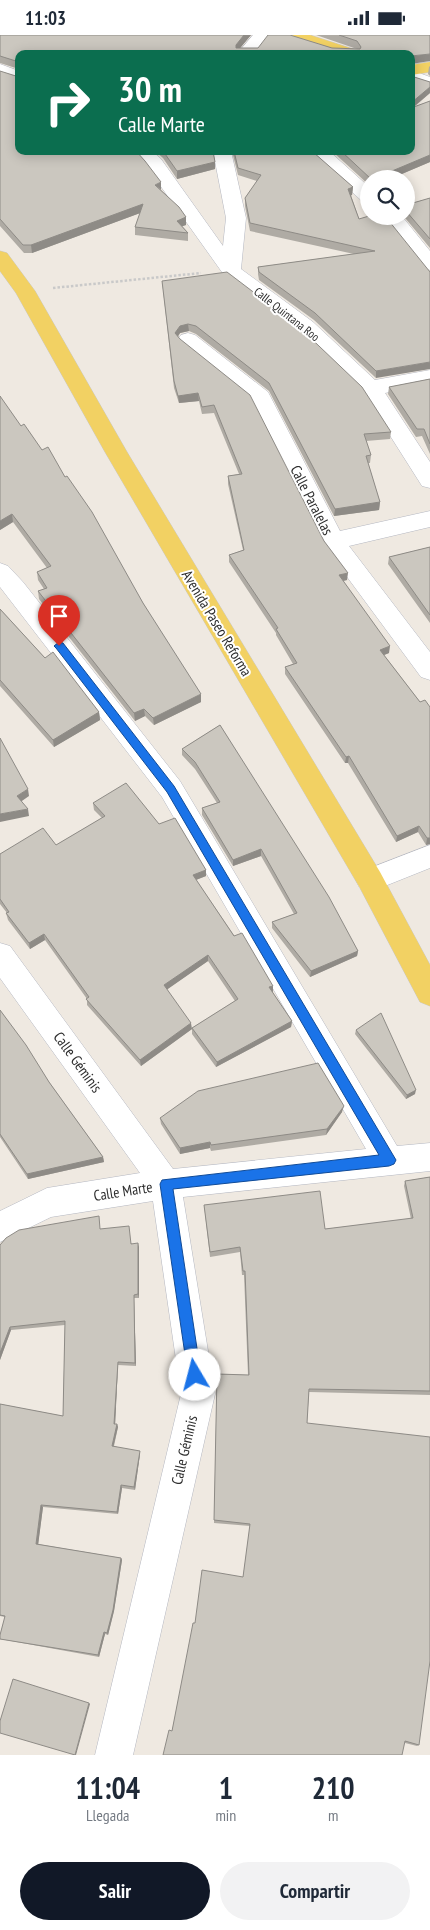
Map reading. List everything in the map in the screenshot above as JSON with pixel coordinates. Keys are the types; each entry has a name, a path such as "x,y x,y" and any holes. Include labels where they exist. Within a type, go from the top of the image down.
{"main road":[{"path":"292,35 338,50"},
{"path":"415,69 430,67"},
{"name":"Avenida Paseo Reforma","path":"0,257 25,291 121,461 370,880 430,993"}],"street":[{"path":"250,50 263,35"},
{"path":"0,69 15,76"},
{"path":"415,77 430,84"},
{"name":"Calle Quintana Roo","path":"145,155 154,163 231,271 306,327 371,387 430,480"},
{"path":"223,155 236,218 231,271"},
{"path":"322,155 360,189"},
{"path":"399,225 430,264"},
{"name":"Calle Paralelas","path":"188,340 260,397 333,541 430,670"},
{"path":"371,387 430,377"},
{"path":"333,541 430,519"},
{"path":"5,585 170,789 389,1160"},
{"path":"370,880 430,855"},
{"name":"Calle Géminis","path":"0,955 166,1184 198,1394 114,1755"},
{"name":"Calle Marte","path":"0,1227 47,1203 166,1184 430,1157"}],"path":[{"path":"25,291 231,271"}],"building":[{"path":"0,35 244,35 236,45 236,48 258,48 268,35 290,35 332,48 360,49 361,47 357,41 339,35 430,35 430,54 415,56 415,50 15,50 15,61 0,56"},
{"path":"0,71 15,76 15,155 140,155 161,182 155,185 179,207 186,217 177,221 188,233 135,227 143,204 31,245 23,245 0,219"},
{"path":"415,77 430,82 430,87 415,100"},
{"path":"430,101 430,155 394,170 361,170 345,155 415,155 415,107"},
{"path":"166,155 214,155 215,162 177,171"},
{"path":"235,155 316,155 353,187 348,189 360,219 360,225 392,225 430,272 430,362 376,371 315,313 259,272 258,267 375,251 250,223 245,198 261,175 238,168"},
{"path":"430,198 430,239 415,222 415,202"},
{"path":"227,272 298,326 362,387 391,432 364,434 371,455 366,456 380,502 335,509 269,383 196,326 188,324 180,326 175,333 250,395 324,541 348,573 339,575 390,646 380,650 420,702 425,700 430,707 430,838 427,838 419,826 397,836 349,756 346,757 285,667 297,663 276,629 278,628 229,555 244,550 228,476 242,474 214,405 202,407 198,393 178,396 174,381 162,281"},
{"path":"430,379 430,444 424,429 417,429 389,387"},
{"path":"0,396 21,426 24,424 42,450 48,447 65,477 67,476 92,512 143,603 201,694 153,718 144,709 134,713 38,591 47,588 37,572 51,566 12,514 0,521"},
{"path":"430,547 430,615 389,557"},
{"path":"0,609 45,658 53,652 99,712 53,740 0,680"},
{"path":"220,725 329,897 358,951 311,971 272,922 297,913 261,849 233,860 202,808 220,802 195,762 182,749"},
{"path":"0,738 28,789 17,796 28,809 0,814"},
{"path":"126,783 159,824 175,818 206,870 193,875 234,936 242,933 273,986 269,987 292,1021 217,1062 192,1028 238,999 208,955 164,985 191,1023 140,1060 86,999 89,997 44,934 29,943 6,913 9,912 0,899 0,854 43,828 56,845 105,816 93,803"},
{"path":"0,1010 103,1157 27,1174 0,1134"},
{"path":"381,1013 416,1090 407,1095 356,1030"},
{"path":"318,1063 344,1106 327,1129 211,1145 210,1142 180,1148 160,1118 198,1091"},
{"path":"430,1177 430,1391 309,1389 307,1423 430,1437 430,1661 419,1745 405,1741 402,1755 163,1755 169,1730 172,1731 193,1623 195,1623 202,1570 243,1577 250,1524 214,1520 217,1374 249,1375 245,1271 243,1271 240,1247 210,1252 204,1205 320,1191 325,1229 413,1218 405,1181"},
{"path":"99,1216 100,1229 129,1226 131,1244 138,1243 138,1294 134,1295 135,1363 118,1362 114,1424 117,1424 112,1446 140,1451 134,1487 121,1485 117,1512 41,1505 36,1544 121,1558 113,1610 107,1633 104,1632 98,1655 0,1639 5,1616 0,1615 0,1404 63,1416 65,1321 10,1327 0,1353 0,1245 6,1238 19,1230"},
{"path":"13,1679 89,1703 75,1755 0,1733 0,1721"}],"route":[{"path":"59,646 170,789 389,1160 166,1184 195,1375"}]}
